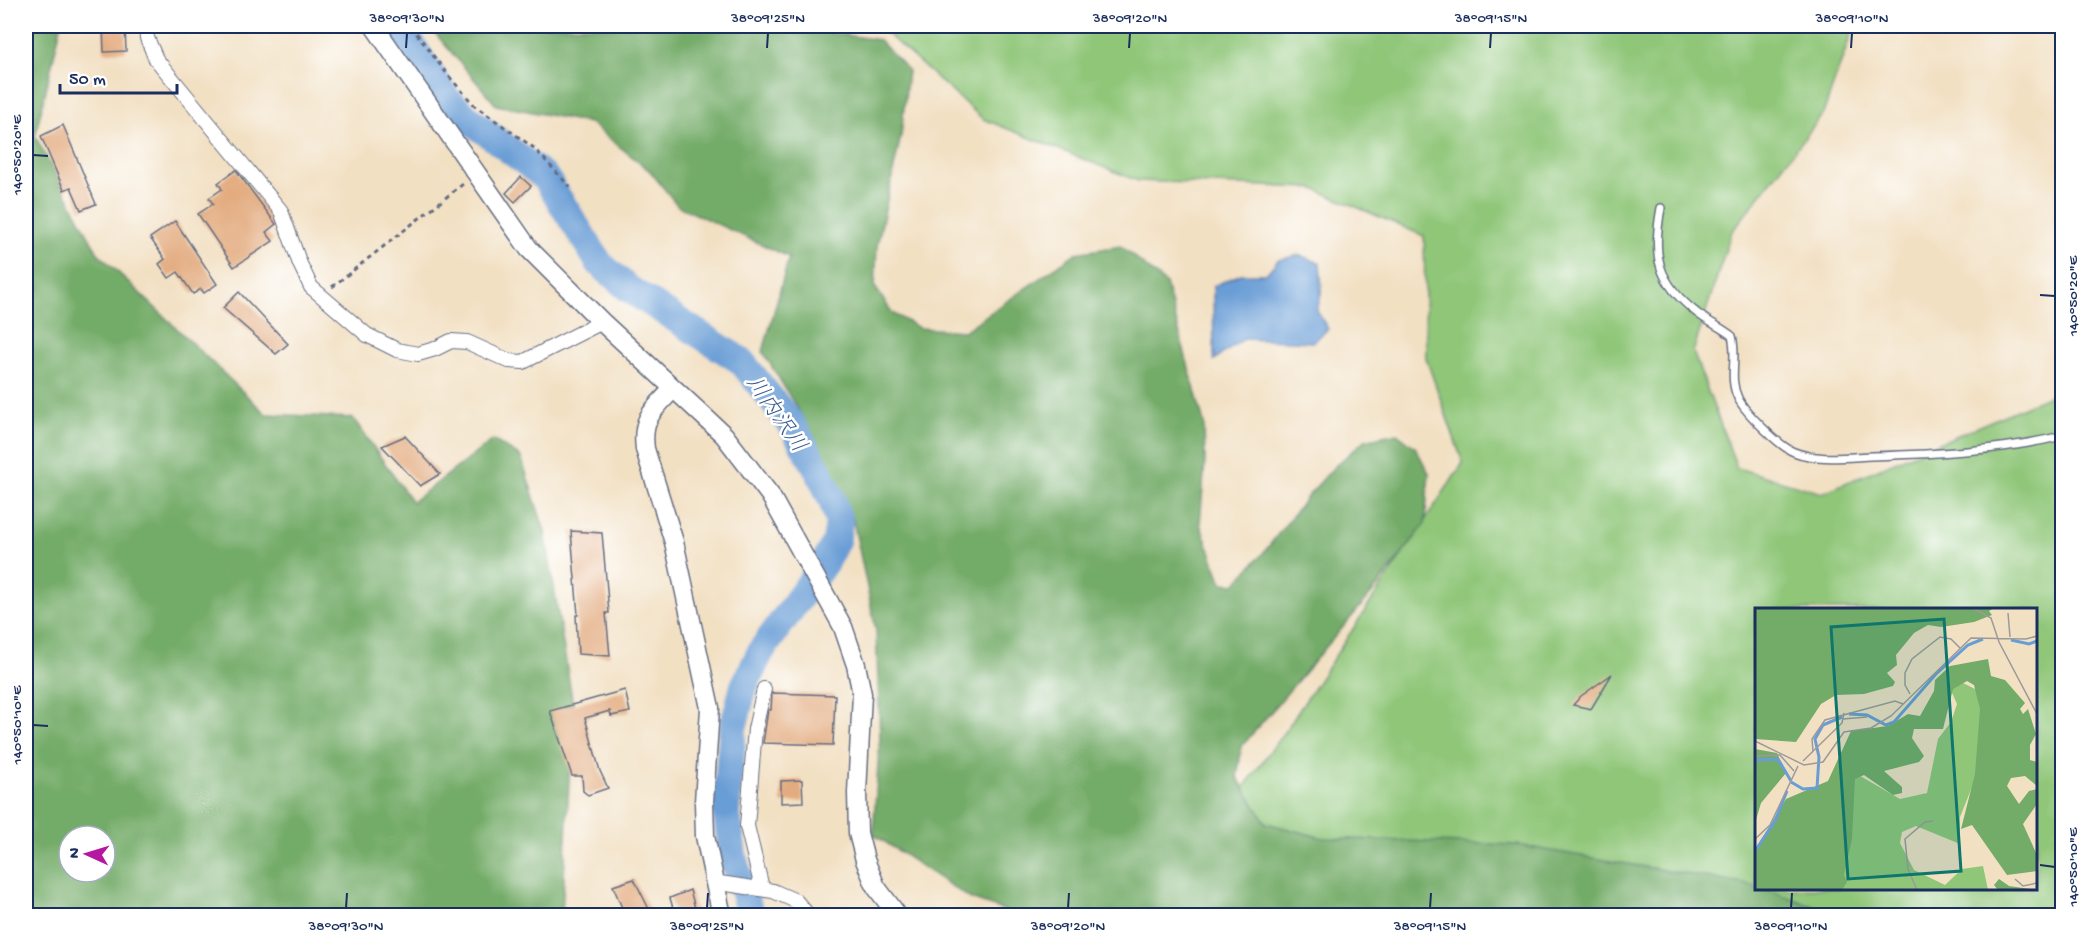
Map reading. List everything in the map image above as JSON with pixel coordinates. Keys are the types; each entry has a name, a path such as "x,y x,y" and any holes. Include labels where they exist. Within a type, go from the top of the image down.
{"street":[{"path":"146,26 147,38 156,59 281,211 311,287 367,335 397,350 418,354 451,341 467,342 509,361 523,362 602,322"},
{"path":"375,26 529,249 602,322 724,435 770,495 843,627 856,665 862,694 857,793 858,833 865,860 876,887 898,915"},
{"path":"673,389 647,418 643,435 645,449 675,542 710,708 704,802 705,836 719,883 722,915"},
{"path":"759,888 747,826 755,729 764,688"},
{"path":"719,883 772,891 796,902 809,915"}],"lane":[{"path":"1661,208 1656,251 1661,272 1675,293 1698,315 1732,336 1736,348 1734,389 1739,401 1775,440 1792,452 1833,457 1923,454 1982,450 2062,436"}],"path":[{"path":"411,26 447,74 475,106 534,148 570,187"},
{"path":"321,295 476,173"}],"green space":[{"path":"26,26 61,26 35,136 98,253 266,414 353,418 412,502 493,440 521,457 545,532 573,705 562,915 26,915"},
{"path":"429,26 797,26 879,40 908,70 901,136 877,246 875,287 892,313 919,328 964,331 1076,253 1121,246 1166,284 1204,423 1205,461 1200,524 1222,583 1235,584 1334,467 1365,440 1397,433 1415,447 1429,473 1425,524 1377,587 1242,746 1237,777 1266,823 1323,838 1517,845 1755,886 1755,890 1769,890 1836,915 1020,916 971,899 873,834 880,736 876,630 853,520 818,443 763,352 789,257 678,206 650,171 590,123 496,105"},
{"path":"878,26 1854,26 1823,114 1731,233 1693,352 1737,468 1822,493 2052,395 2062,372 2062,915 1673,916 1309,877 1219,822 1292,721 1463,463 1426,358 1424,236 1312,188 1138,181 983,119"}],"water":[{"path":"1299,255 1320,263 1322,289 1317,311 1328,329 1313,342 1244,339 1214,360 1213,286 1241,274 1266,274 1278,260"}],"building":[{"path":"103,26 125,26 126,51 104,52"},
{"path":"63,125 96,204 81,210 71,187 64,190 41,136"},
{"path":"236,170 276,224 266,232 273,241 234,267 198,214 213,204 209,198 222,189 218,183"},
{"path":"521,177 531,186 515,202 506,193"},
{"path":"175,221 217,284 204,293 201,289 193,294 178,272 169,278 159,264 165,259 150,238"},
{"path":"239,292 288,344 276,354 223,308"},
{"path":"405,436 440,474 420,486 382,446"},
{"path":"571,531 602,533 610,656 578,654 576,615 578,615"},
{"path":"1612,674 1591,709 1573,705 1581,696"},
{"path":"625,690 630,712 611,716 610,711 585,718 600,771 608,788 588,795 583,791 582,776 572,776 550,711"},
{"path":"772,693 835,695 833,745 763,743 768,710 771,710"},
{"path":"802,780 803,802 781,803 781,781"},
{"path":"634,879 652,915 625,915 613,886"},
{"path":"690,890 697,915 675,915 670,898"}],"waterway":[{"name":"川内沢川","path":"400,26 447,99 470,120 545,177 600,264 629,289 741,361 792,425 832,500 839,522 836,541 825,562 761,651 744,686 733,728 726,810 734,861 751,916"}]}
